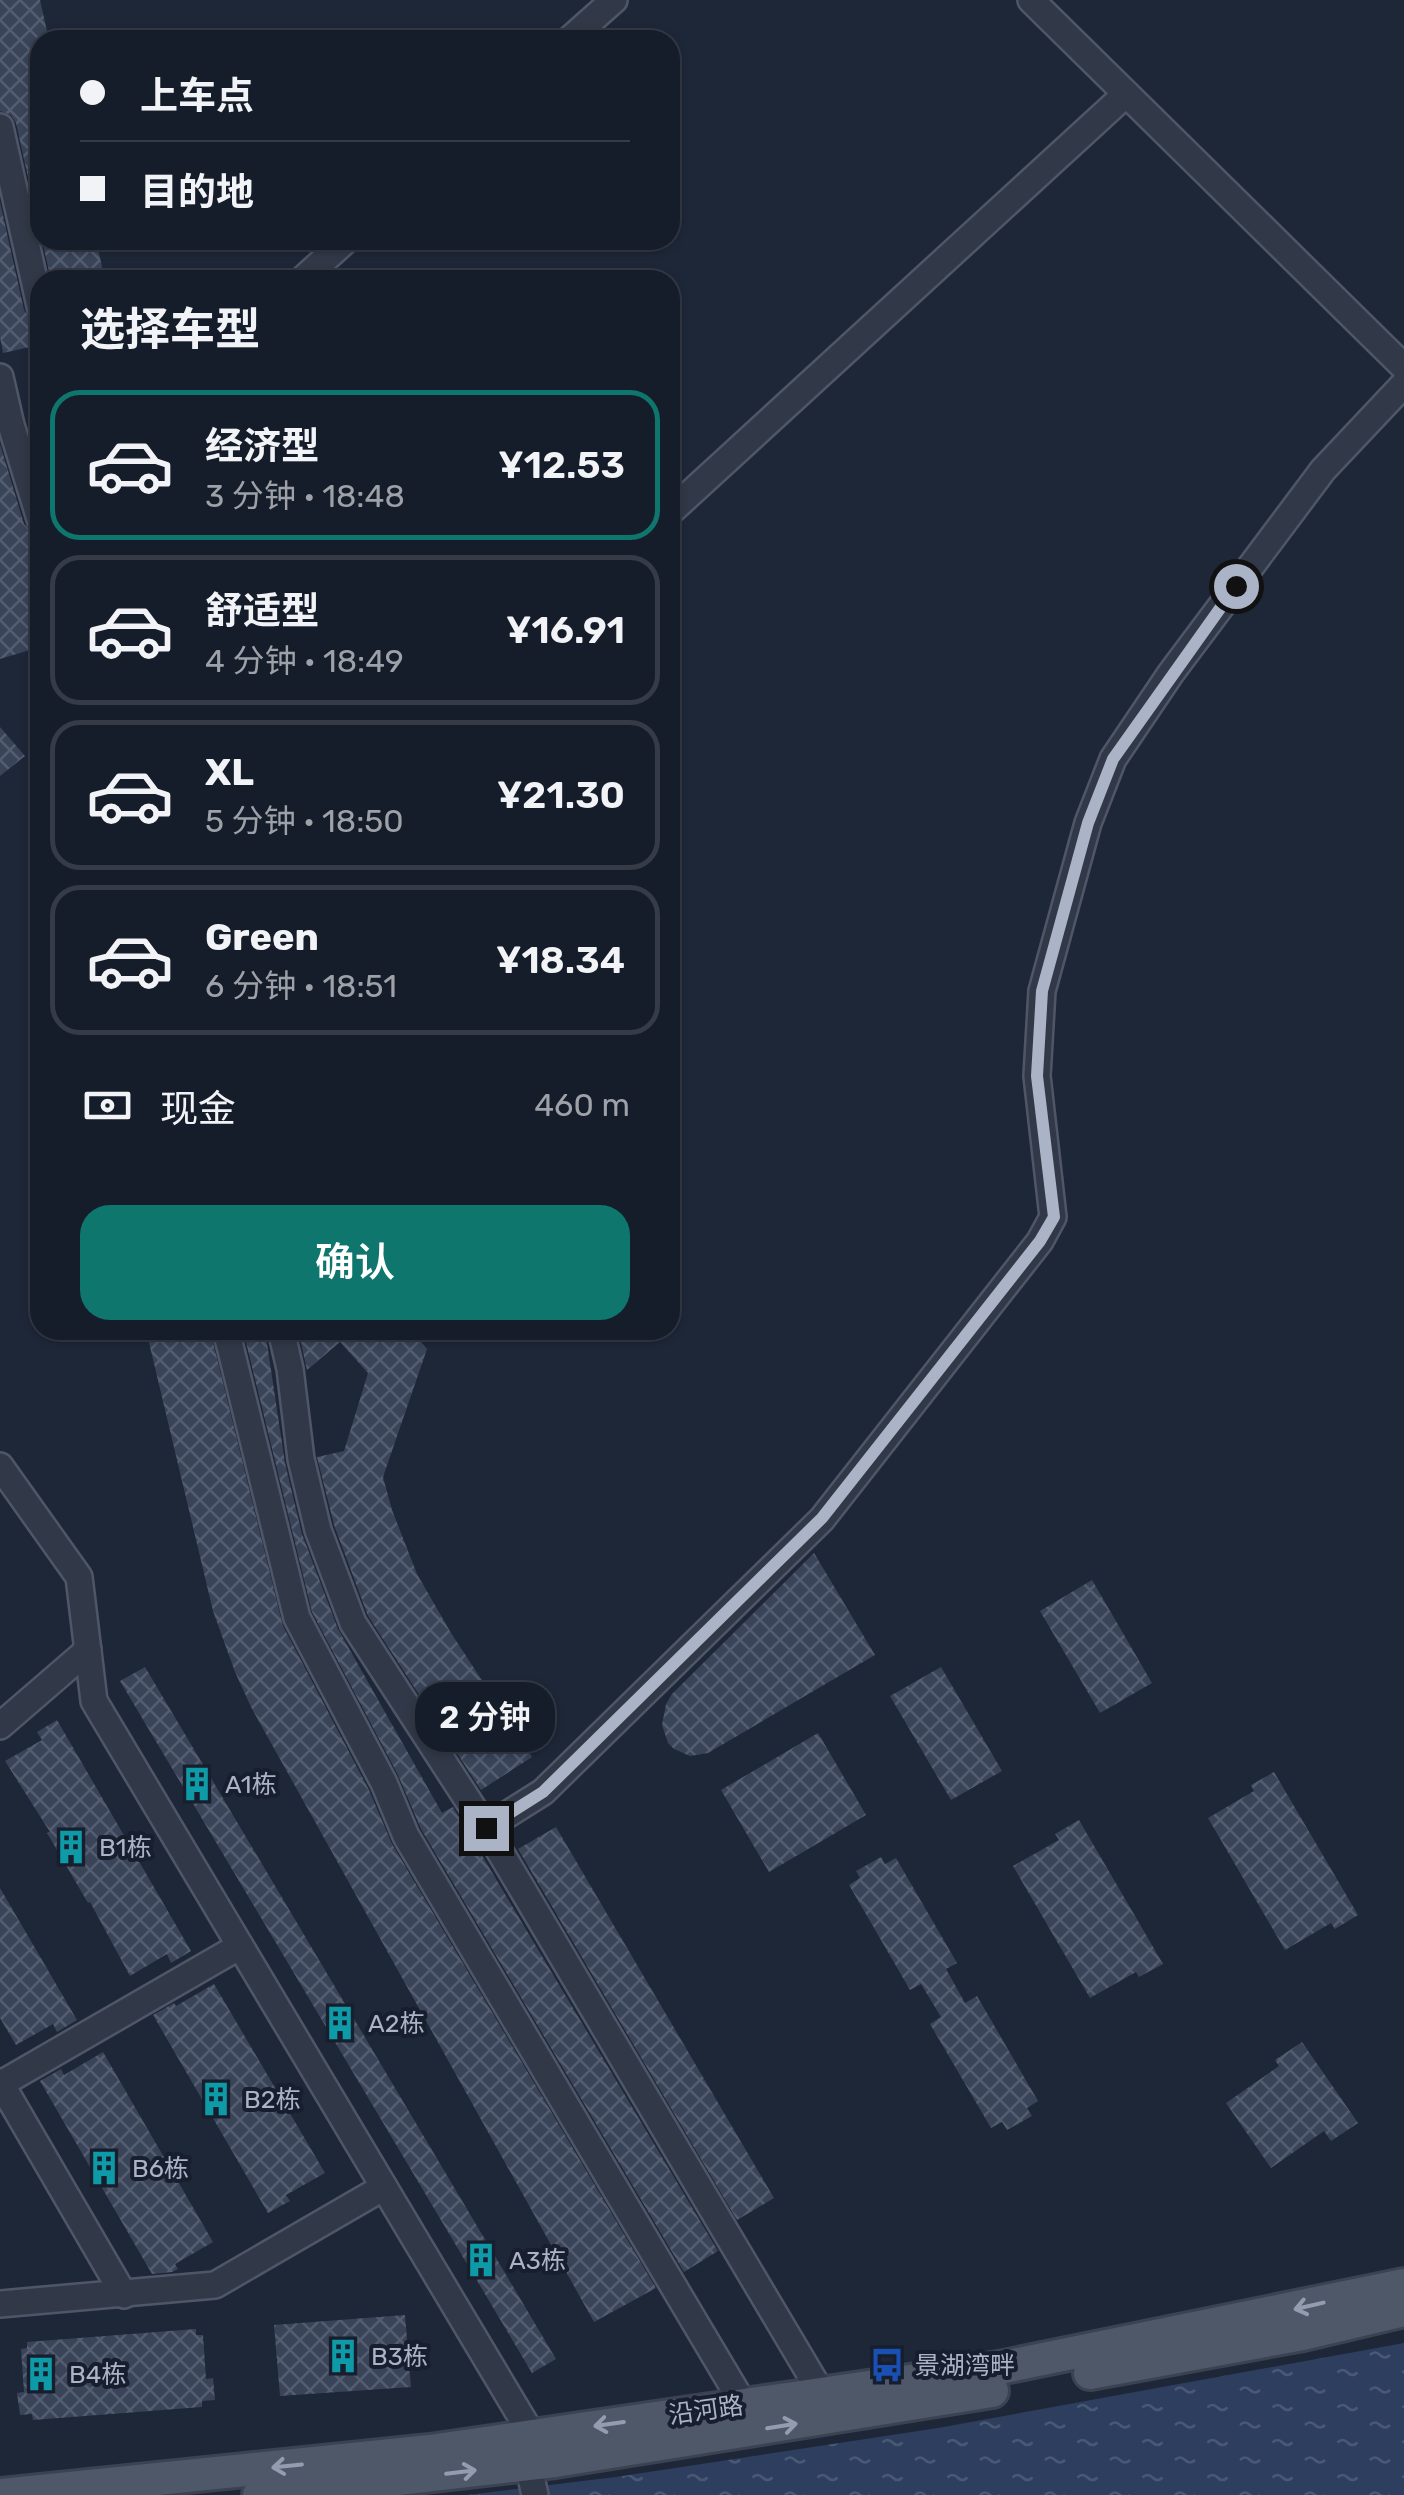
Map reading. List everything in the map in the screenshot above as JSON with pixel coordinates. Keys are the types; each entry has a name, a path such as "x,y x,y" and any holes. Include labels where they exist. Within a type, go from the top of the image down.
{"main road":[{"name":"沿河路","path":"1,2495 430,2452 532,2468 744,2405 999,2368 1404,2284"},
{"name":"沿河路","path":"260,2495 532,2468 1012,2388 1303,2334 1404,2310"}],"street":[{"path":"580,30 614,0"},
{"path":"1030,0 1404,368"},
{"path":"680,503 1126,94"},
{"path":"0,127 32,270"},
{"path":"313,270 335,250"},
{"path":"0,377 30,487"},
{"path":"486,1828 543,1792 822,1518 1040,1241 1054,1217 1037,1076 1042,991 1088,823 1113,759 1171,674 1323,470 1404,384"},
{"path":"228,1340 297,1618 384,1783 406,1836 744,2405"},
{"path":"282,1340 301,1460 318,1530 353,1623 486,1828 822,2394"},
{"path":"0,1466 79,1577 94,1701 384,2187 532,2468"},
{"path":"0,1726 88,1650"},
{"path":"124,2295 0,2083 240,1946"},
{"path":"0,2304 215,2285 384,2187"}],"water":[{"path":"1404,2343 1404,2495 467,2495 616,2477 938,2428"}],"building":[{"path":"0,0 40,0 47,30 30,30 30,187 16,123 11,115 0,111"},
{"path":"0,202 24,310 30,317 30,347 3,353"},
{"path":"44,250 98,250 103,270 49,270"},
{"path":"0,444 24,524 30,530 30,650 0,659"},
{"path":"0,727 25,756 0,776"},
{"path":"148,1340 212,1340 283,1626 369,1790 392,1844 656,2288 594,2322 251,1707 213,1611"},
{"path":"245,1340 267,1340 285,1463 302,1534 338,1629 442,1813 453,1807 718,2251 684,2272 421,1829 398,1775 312,1612"},
{"path":"300,1340 419,1340 427,1349 383,1477 417,1574 532,1757 481,1790 368,1616 334,1525 317,1457 344,1451 368,1373 340,1342 307,1370"},
{"path":"814,1553 875,1655 708,1753 690,1756 674,1749 662,1725 672,1694"},
{"path":"1092,1580 1152,1683 1100,1713 1040,1611"},
{"path":"145,1667 556,2359 532,2373 120,1681"},
{"path":"941,1667 1002,1771 951,1800 890,1696"},
{"name":"B1栋","path":"57,1720 191,1951 171,1963 167,1954 130,1976 47,1833 50,1832 5,1761 42,1740 37,1732"},
{"path":"818,1733 866,1815 769,1872 721,1790"},
{"path":"1274,1772 1358,1915 1335,1929 1331,1923 1285,1950 1208,1818 1254,1791 1251,1785"},
{"path":"1079,1820 1163,1964 1139,1977 1136,1972 1090,1998 1013,1866 1059,1840 1055,1834"},
{"path":"556,1827 774,2198 737,2220 518,1849"},
{"path":"881,1857 885,1864 896,1858 957,1963 946,1969 965,2003 977,1996 1038,2101 1027,2108 1032,2116 1007,2130 1002,2122 991,2128 930,2024 941,2017 921,1984 910,1990 849,1885 860,1878 856,1871"},
{"path":"0,1888 77,2020 57,2032 53,2024 16,2045 0,2018"},
{"name":"B2栋","path":"214,1984 325,2173 286,2195 290,2201 268,2213 153,2015"},
{"path":"1302,2042 1358,2123 1331,2141 1324,2131 1271,2168 1226,2103 1279,2066 1275,2060"},
{"name":"B6栋","path":"103,2052 213,2242 175,2264 178,2269 172,2272 152,2274 40,2081 61,2069 64,2075"},
{"name":"B3栋","path":"405,2315 411,2387 280,2396 274,2325"},
{"name":"B4栋","path":"196,2329 196,2335 203,2335 206,2379 213,2378 215,2400 202,2401 202,2407 33,2420 32,2414 20,2415 17,2393 24,2392 21,2349 27,2348 27,2342"}],"place":[{"name":"A1栋","path":"197,1784"},
{"name":"B1栋","path":"71,1847"},
{"name":"A2栋","path":"340,2023"},
{"name":"B2栋","path":"216,2099"},
{"name":"B6栋","path":"104,2168"},
{"name":"A3栋","path":"481,2260"},
{"name":"B3栋","path":"343,2356"},
{"name":"景湖湾畔","path":"887,2365"},
{"name":"B4栋","path":"41,2374"}],"route":[{"path":"486,1828 543,1792 822,1518 1040,1241 1054,1217 1037,1076 1042,991 1088,823 1113,759 1236,586"}]}
